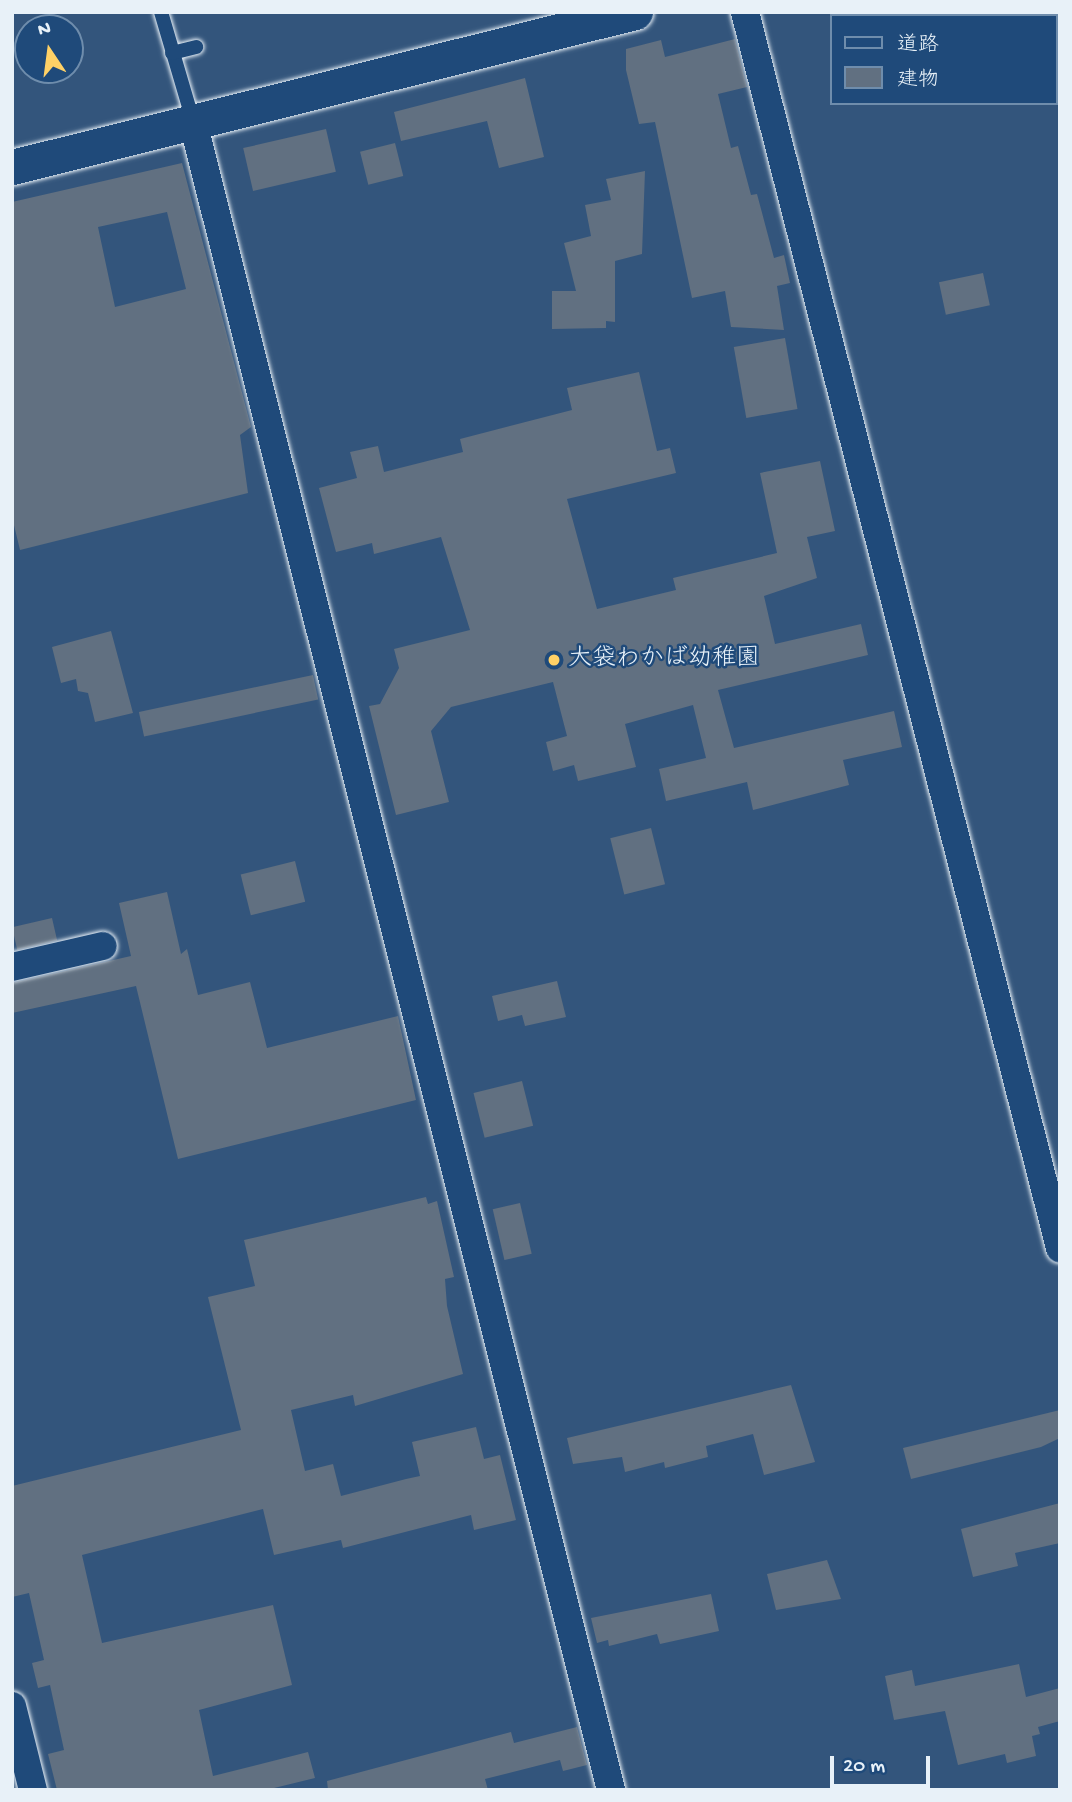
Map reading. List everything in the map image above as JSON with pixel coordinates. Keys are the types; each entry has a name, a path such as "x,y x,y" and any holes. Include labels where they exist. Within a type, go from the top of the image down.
{"street":[{"path":"12,167 635,12"},
{"path":"745,12 937,748 1060,1248"},
{"path":"193,122 611,1790"},
{"path":"12,967 103,946"},
{"path":"12,1706 33,1790"}],"lane":[{"path":"161,12 193,122"},
{"path":"172,53 196,47"}],"building":[{"path":"735,39 747,87 718,94 731,148 738,146 751,195 757,194 774,258 784,255 790,283 777,286 784,330 731,327 725,291 692,298 655,122 639,124 626,70 626,49 661,40 665,57"},
{"path":"525,78 544,157 499,168 487,121 401,141 394,112"},
{"path":"326,129 336,172 253,191 243,148"},
{"path":"395,143 403,176 368,185 360,152"},
{"path":"182,163 251,427 240,435 248,493 20,550 12,517 12,202","holes":["167,212 186,289 115,307 98,227"]},
{"path":"645,171 642,254 615,261 615,322 606,321 606,328 552,329 552,291 576,291 564,243 591,236 585,205 611,200 606,179"},
{"path":"983,273 990,305 946,315 939,282"},
{"path":"785,338 798,409 746,418 734,347"},
{"path":"639,372 657,451 670,448 676,473 567,499 597,609 676,590 673,578 777,553 760,473 820,461 835,531 807,537 817,578 764,596 775,644 861,624 868,655 718,690 734,748 894,711 902,747 843,760 849,785 753,810 747,782 666,801 659,769 706,758 693,705 625,724 636,767 578,781 574,765 553,771 546,742 567,736 553,682 451,707 431,731 449,802 396,815 369,706 380,704 399,668 394,649 470,630 441,537 374,554 372,543 336,552 319,488 357,478 350,452 378,446 384,472 463,452 460,439 572,410 567,388"},
{"path":"111,631 133,713 95,722 88,693 78,691 76,679 61,683 52,647"},
{"path":"313,675 318,699 144,736 139,712"},
{"path":"651,828 665,884 624,894 610,838"},
{"path":"295,861 305,902 251,915 241,875"},
{"path":"167,892 181,954 187,949 198,995 250,982 267,1048 398,1016 416,1100 178,1159 136,986 12,1013 12,983 131,956 119,903"},
{"path":"52,918 57,940 17,950 12,927"},
{"path":"557,981 566,1017 525,1026 522,1015 498,1021 492,996"},
{"path":"522,1081 533,1126 485,1138 473,1093"},
{"path":"426,1197 428,1204 437,1201 454,1277 445,1279 447,1306 463,1374 355,1406 353,1395 291,1410 305,1471 333,1464 341,1496 420,1476 412,1442 476,1427 484,1459 500,1455 516,1520 474,1530 471,1515 343,1548 341,1540 274,1555 263,1509 82,1555 102,1643 273,1605 292,1685 199,1710 213,1776 308,1752 315,1778 266,1790 57,1790 48,1754 64,1750 50,1685 38,1688 32,1663 44,1660 29,1593 12,1597 12,1486 241,1430 208,1297 255,1286 244,1240"},
{"path":"520,1203 532,1254 504,1260 493,1209"},
{"path":"791,1385 815,1462 764,1475 753,1434 706,1446 708,1457 665,1468 664,1462 625,1472 622,1457 573,1464 567,1438"},
{"path":"1060,1410 1060,1438 1041,1447 911,1479 903,1448"},
{"path":"1060,1503 1060,1543 1015,1553 1018,1566 973,1577 961,1529"},
{"path":"827,1560 841,1599 776,1610 767,1574"},
{"path":"711,1594 719,1631 660,1644 657,1634 609,1646 608,1640 597,1643 591,1618"},
{"path":"1019,1664 1026,1697 1060,1688 1060,1721 1038,1727 1040,1734 1032,1736 1036,1756 1007,1763 1005,1754 958,1765 945,1711 894,1720 885,1676 912,1670 915,1686"},
{"path":"577,1727 587,1765 563,1771 560,1760 485,1779 488,1790 328,1790 327,1781 511,1732 514,1743"}],"place":[{"name":"大袋わかば幼稚園","path":"554,660"}]}
